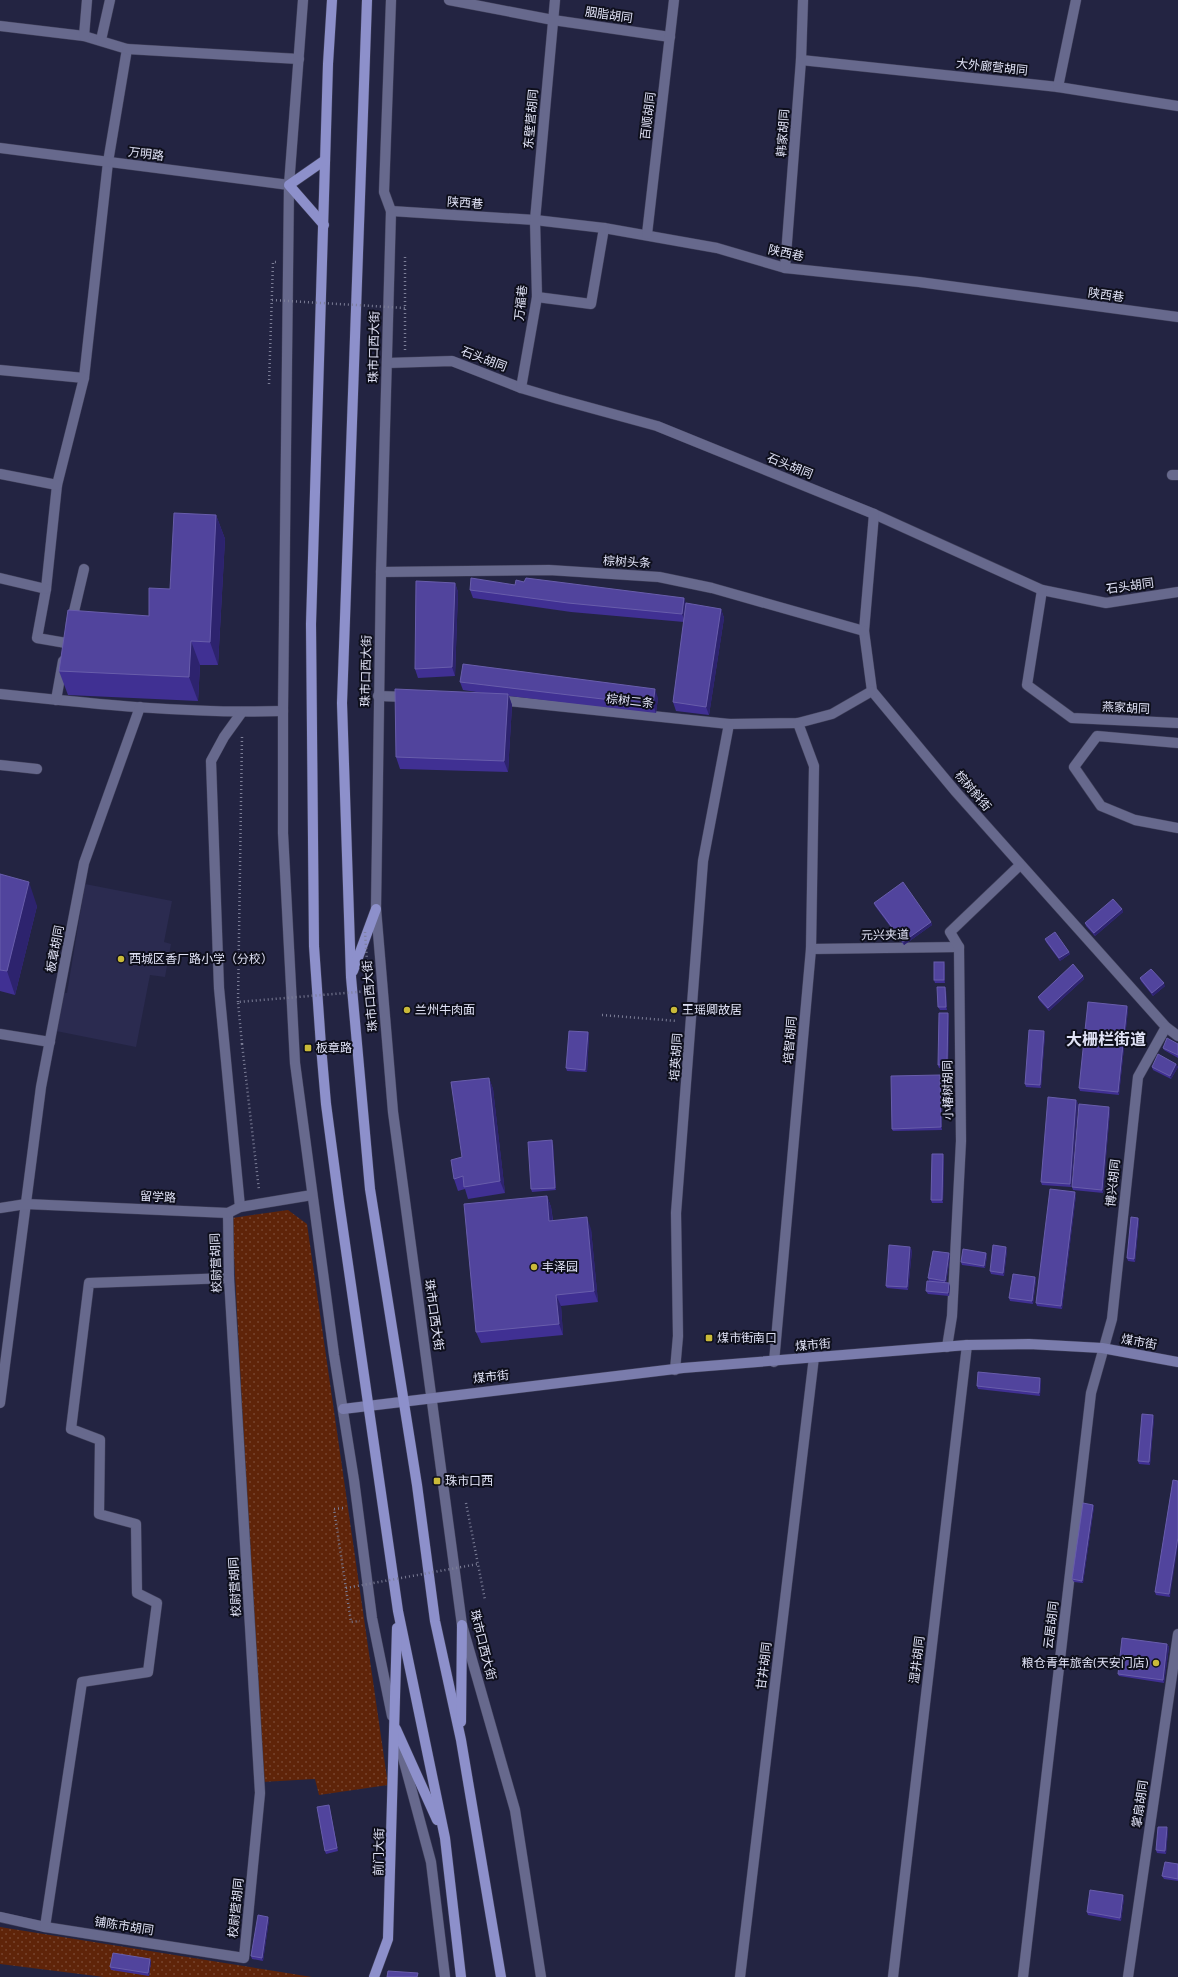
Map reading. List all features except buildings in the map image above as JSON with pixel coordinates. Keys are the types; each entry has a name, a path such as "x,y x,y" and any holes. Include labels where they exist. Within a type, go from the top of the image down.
{"main road":[{"path":"332,0 325,160 311,624 314,946 326,1104 357,1337 369,1406 398,1611 445,1838 460,1977"},
{"name":"珠市口西大街","path":"367,0 342,703 351,977 370,1189 417,1485 435,1621 461,1740 501,1977"},
{"path":"324,225 289,185 325,160"},
{"path":"351,977 376,909"},
{"name":"煤市街","path":"343,1409 683,1368 774,1362 814,1357 967,1345 1029,1344 1102,1348 1178,1362"},
{"name":"前门大街","path":"374,1977 388,1939 398,1611"},
{"path":"461,1740 462,1625"},
{"path":"394,1725 445,1838"}],"street":[{"path":"84,36 87,0"},
{"path":"100,40 110,0"},
{"path":"304,0 298,59 289,185 282,711 283,833 294,1055 312,1195 354,1480 372,1618 394,1725 431,1862 445,1977"},
{"name":"珠市口西大街","path":"391,0 384,192 391,211 378,696 376,909 393,1112 462,1625 515,1810 541,1977"},
{"name":"胭脂胡同","path":"449,0 553,20 670,37"},
{"name":"东壁营胡同","path":"536,220 555,0"},
{"name":"百顺胡同","path":"647,234 674,0"},
{"name":"韩家胡同","path":"785,268 802,60 803,0"},
{"path":"1058,87 1076,0"},
{"path":"0,26 84,36 127,49 298,59"},
{"path":"66,643 38,638 46,589 58,485 84,378 108,162 127,49"},
{"name":"大外廊营胡同","path":"802,60 1058,87 1178,106"},
{"name":"万明路","path":"0,148 289,185"},
{"name":"陕西巷","path":"391,211 536,220 604,228 647,234 717,248 785,268 919,282 1178,317"},
{"name":"万福巷","path":"521,388 537,297 536,220"},
{"path":"537,297 591,304 604,228"},
{"name":"石头胡同","path":"387,363 452,361 521,388 657,426 874,514 1042,590 1106,603 1178,592"},
{"path":"0,370 84,378"},
{"path":"0,474 58,485"},
{"path":"872,691 864,631 874,514"},
{"path":"56,700 66,643 84,569"},
{"name":"棕树头条","path":"381,572 549,570 659,577 712,588 864,631"},
{"path":"0,578 46,589"},
{"name":"燕家胡同","path":"1042,590 1027,685 1072,718 1178,723"},
{"name":"棕树二条","path":"485,699 729,724 798,723 832,714 872,691"},
{"name":"棕树斜街","path":"872,691 956,792 1020,865 1166,1027 1178,1036"},
{"path":"0,694 140,707 242,712 282,711"},
{"path":"378,696 415,697"},
{"name":"板章胡同","path":"0,1403 41,1087 84,863 140,707"},
{"path":"240,1206 219,988 211,761 224,737 242,712"},
{"name":"培智胡同","path":"774,1362 811,949 814,766 798,723"},
{"name":"培英胡同","path":"675,1370 678,1336 676,1213 692,1022 703,861 729,724"},
{"path":"1178,743 1097,736 1074,767 1101,806 1135,820 1178,828"},
{"path":"0,765 37,769"},
{"name":"小椿树胡同","path":"946,1347 952,1316 961,1140 959,947 950,932 1020,865"},
{"name":"元兴夹道","path":"811,949 959,947"},
{"name":"博兴胡同","path":"1102,1348 1112,1319 1138,1076 1166,1027"},
{"path":"0,1034 50,1042"},
{"path":"228,1213 240,1206 312,1195"},
{"name":"留学路","path":"0,1208 26,1204 228,1213"},
{"name":"校尉营胡同","path":"228,1213 230,1278 260,1793 244,1958"},
{"path":"45,1927 82,1682 148,1672 157,1603 138,1593 136,1524 100,1514 100,1440 71,1429 89,1283 230,1278"},
{"name":"湿井胡同","path":"893,1977 967,1345"},
{"name":"云居胡同","path":"1023,1977 1091,1393 1102,1348"},
{"name":"甘井胡同","path":"740,1977 814,1357"},
{"name":"掌扇胡同","path":"1128,1977 1178,1634"},
{"name":"铺陈市胡同","path":"0,1917 45,1927 244,1958"}],"path":[{"path":"405,255 405,357"},
{"path":"269,384 273,262"},
{"path":"272,300 405,308"},
{"path":"242,712 238,1002 260,1203"},
{"path":"238,1002 369,991 365,932"},
{"path":"602,1015 692,1022"},
{"path":"466,1503 485,1600"},
{"path":"343,1508 334,1509 352,1622"},
{"path":"346,1588 478,1564"}],"shaded area":[{"name":"西城区香厂路小学（分校）","path":"85,884 172,901 164,942 171,944 165,977 150,975 136,1047 56,1031 62,993 67,993"},
{"path":"288,1210 307,1224 388,1785 319,1795 315,1779 262,1782 232,1218"},
{"path":"0,1927 312,1977 104,1977 0,1964"}],"place":[{"name":"西城区香厂路小学（分校）","path":"121,959"},
{"name":"兰州牛肉面","path":"407,1010"},
{"name":"王瑶卿故居","path":"674,1010"},
{"name":"板章路","path":"308,1048"},
{"name":"丰泽园","path":"534,1267"},
{"name":"煤市街南口","path":"709,1338"},
{"name":"珠市口西","path":"437,1481"},
{"name":"粮仓青年旅舍(天安门店)","path":"1156,1663"}],"district":[{"name":"大栅栏街道","path":"1106,1039"}]}
